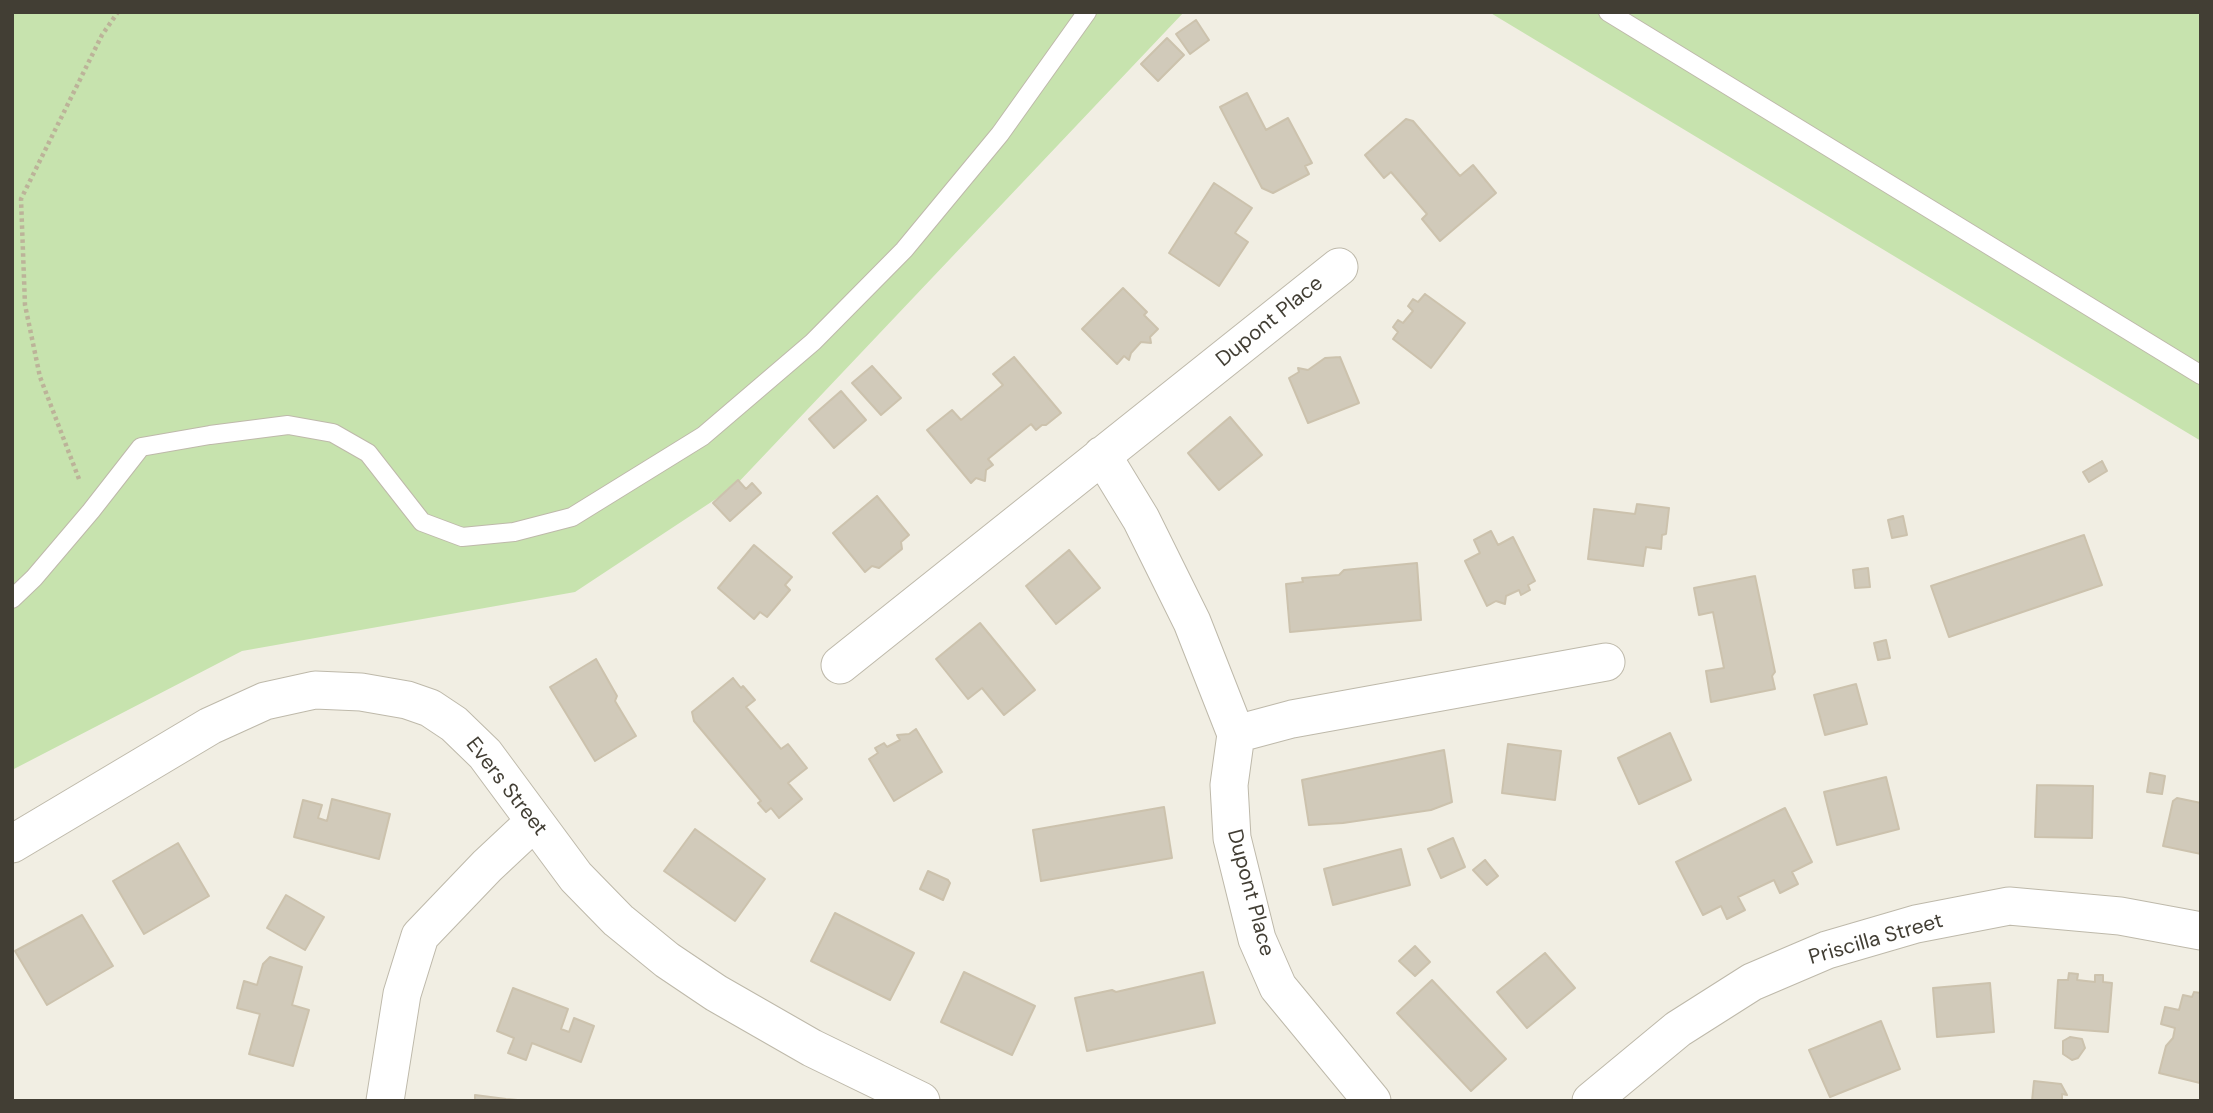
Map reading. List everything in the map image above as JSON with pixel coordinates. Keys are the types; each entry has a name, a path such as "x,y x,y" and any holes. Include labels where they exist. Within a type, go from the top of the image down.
{"street":[{"name":"Dupont Place","path":"840,665 1339,267"},
{"name":"Dupont Place","path":"1102,456 1141,519 1192,622 1236,734 1229,785 1233,838 1257,939 1278,987 1372,1101"},
{"path":"1236,734 1292,719 1606,662"},
{"name":"Evers Street","path":"12,844 210,726 265,701 315,690 360,692 407,700 430,708 454,723 485,754 584,885 618,920 667,960 716,993 812,1048 921,1101"},
{"path":"385,1101 402,994 420,936 487,866 534,822"},
{"name":"Priscilla Street","path":"1591,1101 1678,1029 1752,982 1827,950 1916,924 2009,906 2120,916 2201,931"}],"lane":[{"path":"12,600 91,511 141,447 210,435 288,425 333,433 368,453 422,522 462,537 514,532 572,517 703,436 813,342 904,250 1000,134 1087,12"},
{"path":"1608,12 2201,375"}],"path":[{"path":"91,511 40,377 25,305 21,199 102,35 118,12"}],"green space":[{"path":"12,12 1184,12 734,487 575,592 242,651 12,770"},
{"path":"1489,12 2201,12 2201,441"}],"building":[{"path":"1196,20 1209,40 1190,54 1176,34"},
{"path":"1167,38 1184,55 1158,81 1141,64"},
{"path":"1247,93 1266,130 1288,118 1312,163 1305,166 1309,174 1273,193 1262,188 1220,107"},
{"path":"1406,119 1413,121 1460,176 1473,165 1496,193 1440,241 1422,219 1427,214 1391,172 1384,178 1365,155"},
{"path":"1214,183 1252,208 1235,233 1248,242 1219,286 1169,253"},
{"path":"1123,288 1147,312 1144,315 1158,329 1150,337 1151,343 1141,342 1131,353 1129,360 1124,356 1117,364 1082,329"},
{"path":"1425,294 1465,323 1431,368 1393,339 1398,332 1393,327 1398,320 1403,323 1413,311 1408,306 1413,299 1418,302"},
{"path":"1014,357 1061,413 1036,430 1031,424 988,459 993,465 986,470 985,481 976,478 971,483 927,430 952,410 961,420 1003,385 993,374"},
{"path":"1340,357 1359,403 1308,423 1289,378 1299,372 1298,368 1308,370 1325,358"},
{"path":"872,366 901,398 881,415 852,383"},
{"path":"841,391 866,420 834,448 809,419"},
{"path":"1230,417 1262,455 1219,490 1188,453"},
{"path":"2102,461 2107,471 2089,482 2083,472"},
{"path":"738,480 746,489 752,483 761,493 730,521 713,503"},
{"path":"877,496 909,535 901,542 902,549 879,568 872,566 865,572 833,533"},
{"path":"1637,504 1669,508 1661,549 1646,547 1643,566 1588,559 1594,509 1635,514"},
{"path":"1903,516 1907,535 1892,538 1888,520"},
{"path":"1491,531 1498,545 1513,537 1535,581 1528,585 1530,590 1521,595 1519,590 1506,596 1505,604 1496,601 1487,606 1465,561 1480,553 1474,540"},
{"path":"2084,535 2102,585 1949,637 1931,586"},
{"path":"754,545 792,577 785,585 790,590 767,617 760,612 754,619 718,588"},
{"path":"1069,550 1100,588 1056,624 1026,586"},
{"path":"1417,563 1421,620 1290,632 1286,584 1303,582 1302,578 1339,575 1344,570"},
{"path":"1868,568 1870,587 1855,588 1853,570"},
{"path":"1755,576 1775,672 1772,676 1775,689 1711,702 1706,671 1724,668 1713,612 1699,615 1694,588"},
{"path":"980,623 1035,690 1004,715 982,688 968,699 936,659"},
{"path":"1886,640 1890,658 1878,660 1874,643"},
{"path":"596,659 617,696 615,701 636,736 595,761 550,687"},
{"path":"733,678 755,700 746,707 781,749 788,744 807,768 788,783 802,799 779,818 771,808 766,812 758,803 761,801 694,721 692,712"},
{"path":"1856,684 1867,724 1825,735 1814,695"},
{"path":"916,729 942,772 894,801 869,759 878,753 875,748 884,743 887,747 900,740 897,735 909,734"},
{"path":"1670,733 1691,780 1639,804 1618,758"},
{"path":"1508,744 1561,751 1555,800 1502,793"},
{"path":"1444,750 1452,802 1431,810 1343,823 1309,825 1302,780"},
{"path":"2150,773 2165,776 2162,794 2147,792"},
{"path":"1886,777 1899,829 1837,845 1824,792"},
{"path":"2037,785 2093,786 2092,838 2035,837"},
{"path":"2177,798 2201,803 2201,854 2163,846 2173,801"},
{"path":"332,799 390,814 379,859 294,837 303,800 322,805 318,818 327,821"},
{"path":"1164,807 1172,858 1041,881 1033,830"},
{"path":"1785,808 1812,862 1792,872 1798,884 1780,893 1774,880 1738,897 1745,910 1727,919 1721,906 1703,915 1676,862"},
{"path":"695,829 765,879 735,921 664,871"},
{"path":"1453,838 1465,867 1441,878 1428,849"},
{"path":"178,843 209,896 144,934 113,881"},
{"path":"1401,849 1410,885 1333,905 1324,869"},
{"path":"1485,860 1498,876 1487,885 1473,870"},
{"path":"928,871 950,883 943,900 920,889"},
{"path":"286,895 324,917 305,950 267,928"},
{"path":"835,913 914,953 890,1000 811,961"},
{"path":"82,915 113,966 47,1005 15,951"},
{"path":"1415,946 1430,962 1415,976 1399,961"},
{"path":"1545,953 1575,988 1527,1028 1497,992"},
{"path":"270,957 302,967 292,1005 309,1010 293,1066 249,1054 260,1014 237,1008 244,981 257,985 263,964"},
{"path":"964,972 1035,1006 1012,1055 941,1022"},
{"path":"1203,972 1215,1023 1087,1051 1075,998 1112,990 1116,992"},
{"path":"2069,973 2078,974 2077,980 2095,982 2095,975 2103,975 2103,982 2112,983 2108,1032 2055,1028 2058,980 2068,980"},
{"path":"1432,980 1506,1059 1471,1091 1397,1013"},
{"path":"1990,983 1994,1032 1937,1037 1933,988"},
{"path":"513,988 568,1009 561,1029 569,1032 574,1018 594,1026 581,1062 532,1043 526,1060 508,1053 514,1038 497,1031"},
{"path":"2194,992 2201,993 2200,1083 2159,1073 2166,1046 2173,1038 2175,1028 2161,1024 2165,1007 2179,1010 2183,995 2192,997"},
{"path":"1881,1021 1900,1069 1830,1097 1809,1050"},
{"path":"2070,1037 2082,1039 2085,1048 2078,1058 2072,1060 2063,1054 2063,1041"},
{"path":"2034,1081 2061,1084 2067,1095 2062,1094 2062,1101 2032,1101"},
{"path":"475,1095 506,1099 529,1101 475,1101"}]}
